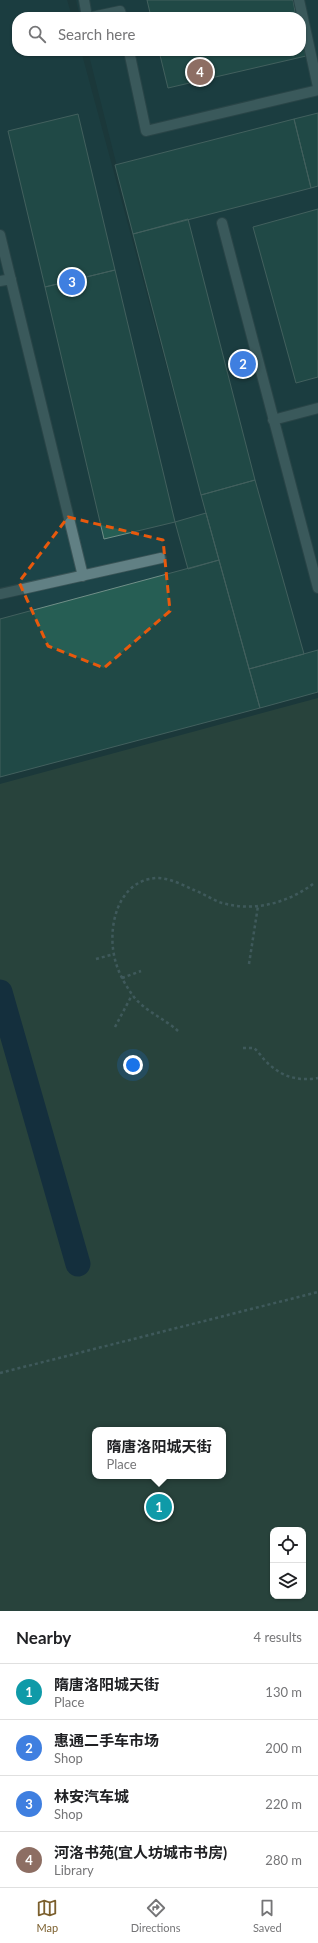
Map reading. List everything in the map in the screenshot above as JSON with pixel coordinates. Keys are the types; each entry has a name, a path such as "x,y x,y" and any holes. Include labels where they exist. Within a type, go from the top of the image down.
{"lane":[{"path":"84,0 86,12"},
{"path":"299,0 302,12"},
{"path":"112,12 120,10 121,12"},
{"path":"130,56 146,131 318,88 306,32"},
{"path":"222,223 318,588"},
{"path":"0,235 83,576"},
{"path":"0,281 11,279"},
{"path":"274,420 318,408"},
{"path":"0,594 161,558"}],"path":[{"path":"178,1031 149,1010 132,995 122,978 114,954 112,943 114,920 120,900 132,886 143,881 158,878 175,882 221,902 234,905 258,906 286,901 299,895 314,884"},
{"path":"249,964 258,906"},
{"path":"96,959 114,954"},
{"path":"122,978 141,971"},
{"path":"115,1027 132,995"},
{"path":"243,1048 254,1048 270,1066 285,1076 300,1080 318,1078"},
{"path":"0,1373 318,1292"}],"highlighted area":[{"path":"68,517 163,540 170,611 104,668 48,646 19,582"}],"shaded area":[{"path":"0,0 67,0 71,12 12,12 12,56 82,56 184,432 89,56 306,56 306,12 79,12 76,0 318,0 318,692 0,777"}],"green space":[{"path":"318,698 318,1611 0,1611 0,784"}],"building":[{"path":"147,0 293,0 295,12 150,12"},
{"path":"160,56 306,56 168,88"},
{"path":"318,113 318,186 311,188 294,119"},
{"path":"78,114 115,270 45,287 8,131"},
{"path":"294,119 311,188 133,234 115,165"},
{"path":"318,209 318,377 296,383 253,227"},
{"path":"188,219 255,480 201,495 133,234"},
{"path":"115,270 175,522 104,539 45,287"},
{"path":"255,480 304,654 249,669 201,495"},
{"path":"206,513 219,560 188,569 175,522"},
{"path":"219,560 260,708 0,777 0,619"},
{"path":"318,650 318,692 260,708 249,669"}],"waterway":[{"path":"0,992 78,1264"}],"place":[{"name":"河洛书苑(宜人坊城市书房)","path":"200,72"},
{"name":"林安汽车城","path":"72,282"},
{"name":"惠通二手车市场","path":"243,364"},
{"name":"隋唐洛阳城天街","path":"159,1507"}]}
